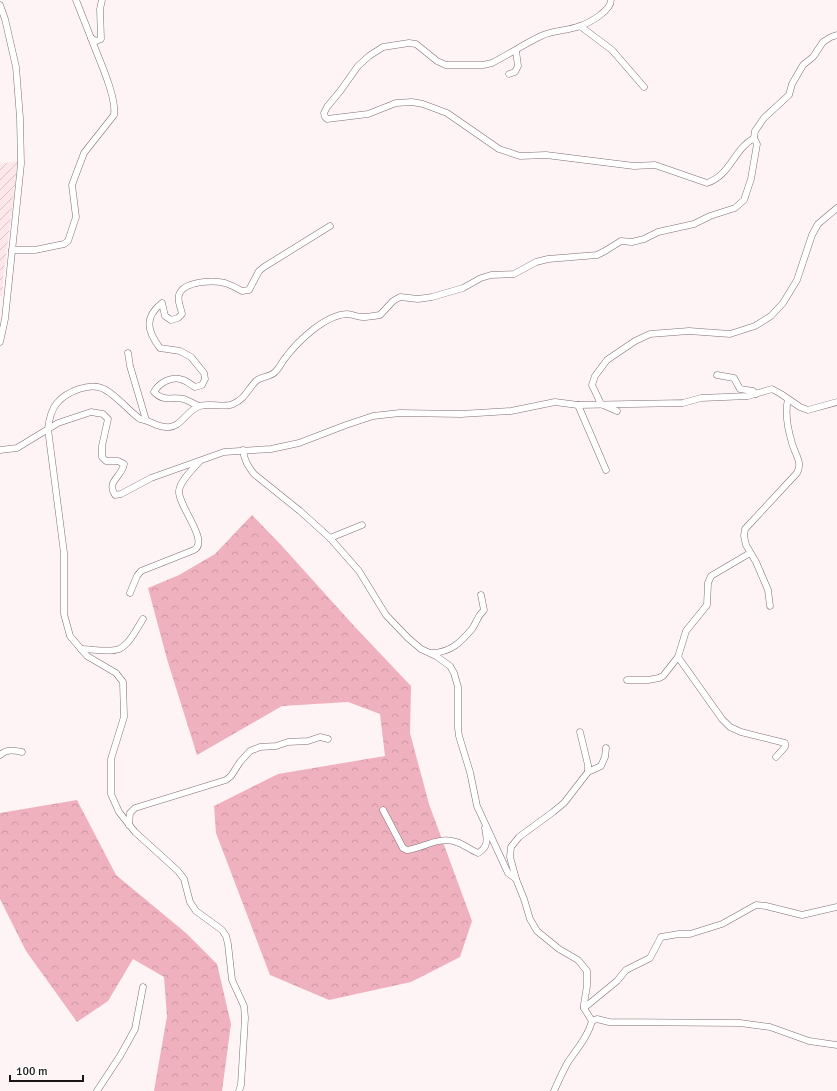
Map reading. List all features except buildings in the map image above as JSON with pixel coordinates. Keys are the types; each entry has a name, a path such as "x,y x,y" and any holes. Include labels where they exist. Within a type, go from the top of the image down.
{"street":[{"path":"12,250 35,250 61,245 68,241 76,217 72,184 84,153 114,115 115,108 105,73 76,0"},
{"path":"91,38 96,41 101,39 100,10 102,0"},
{"path":"612,0 605,12 580,26 540,36 492,63 483,65 446,65 437,61 416,44 409,43 384,47 368,56 358,66 327,107 324,113 325,117 327,119 368,114 396,103 412,102 447,112 499,149 520,156 546,155 634,166 655,165 707,183 715,180 728,170 739,150 754,138"},
{"path":"0,5 1,14 16,67 20,118 21,164 7,303 0,342"},
{"path":"580,26 612,50 644,87"},
{"path":"239,1091 241,1085 245,1018 244,1006 232,980 226,936 222,930 196,911 190,902 184,879 178,871 135,832 119,812 110,794 111,759 124,717 123,682 116,673 88,656 81,649 70,636 64,614 64,552 48,429 49,418 57,403 68,394 96,386 105,390 140,419 165,428 176,426 199,406 210,404 232,405 242,399 258,379 275,373 286,357 304,337 337,316 347,314 362,317 380,316 393,301 400,297 418,299 432,297 463,288 491,275 514,274 536,262 548,259 597,255 620,241 632,242 644,239 658,232 694,224 710,216 735,208 744,200 751,179 757,144 754,138 755,132 764,118 789,95 792,84 803,65 813,57 823,42 831,37 837,36"},
{"path":"509,74 515,72 518,66 516,50"},
{"path":"617,411 600,404 592,385 595,376 607,360 635,341 650,334 690,331 730,334 754,326 771,316 783,303 798,280 812,235 818,224 837,208"},
{"path":"199,406 185,400 165,399 159,397 154,392 157,386 175,378 195,387 202,386 205,379 204,373 191,357 180,351 160,348 156,343 149,325 153,312 162,303 165,316 171,320 178,318 182,314 179,294 184,289 196,283 223,282 242,291 249,290 259,271 264,267 330,226"},
{"path":"0,303 7,303"},
{"path":"128,353 130,366 146,420"},
{"path":"717,375 734,378 740,389 753,391 756,394"},
{"path":"0,450 17,448 58,423 91,412 103,414 108,420 102,446 102,457 106,461 118,461 124,464 123,470 112,483 112,490 115,495 122,494 151,478 224,452 271,449 300,443 373,416 400,413 461,414 511,411 555,402 578,405 683,403 701,398 748,396 772,389 800,407 808,410 837,402"},
{"path":"770,606 768,590 756,562 750,553 744,536 745,529 798,474 800,466 790,436 787,409 788,399"},
{"path":"578,405 606,470"},
{"path":"243,450 244,458 254,474 300,511 330,538 359,571 386,615 408,638 428,653 436,656 450,666 457,680 458,687 459,736 470,772 477,806 508,873 516,879"},
{"path":"130,593 137,576 141,571 194,550 200,544 199,536 190,521 179,490 181,484 200,461"},
{"path":"330,538 362,525"},
{"path":"627,680 648,680 663,676 674,660 678,657 686,631 707,605 708,583 712,576 750,553"},
{"path":"428,653 447,651 455,646 473,628 478,616 484,610 481,595"},
{"path":"81,649 112,650 120,648 128,641 143,619"},
{"path":"678,657 722,719 730,727 741,732 785,742 785,747 776,757"},
{"path":"580,732 588,765 588,772"},
{"path":"129,825 130,813 135,808 226,780 231,776 240,762 250,751 260,747 276,746 288,742 308,741 320,737 328,739"},
{"path":"592,1020 584,1008 587,986 587,971 578,960 558,949 537,931 530,919 510,857 511,847 519,837 564,802 588,772 601,766 605,757 606,748"},
{"path":"0,755 6,751 22,752"},
{"path":"383,810 403,848 407,850 447,840 456,842 478,853 485,848 487,841 485,824"},
{"path":"584,1008 617,981 626,970 650,958 661,937 690,934 722,924 756,905 802,915 837,907"},
{"path":"98,1091 135,1029 143,987"},
{"path":"592,1020 597,1019 609,1022 740,1023 770,1027 809,1041 837,1045"},
{"path":"554,1091 567,1064 582,1043 592,1020"}],"shaded area":[{"path":"18,161 3,279 3,296 0,296 0,164"}],"green space":[{"path":"252,515 411,686 410,733 429,804 472,921 460,957 411,982 329,1000 270,975 216,833 214,806 278,774 385,756 380,714 348,702 282,706 197,755 167,659 148,588 179,575 215,554"},
{"path":"77,800 116,875 186,933 217,964 231,1024 222,1091 154,1091 167,1016 164,977 133,959 108,1001 77,1022 26,951 0,899 0,813"}]}
